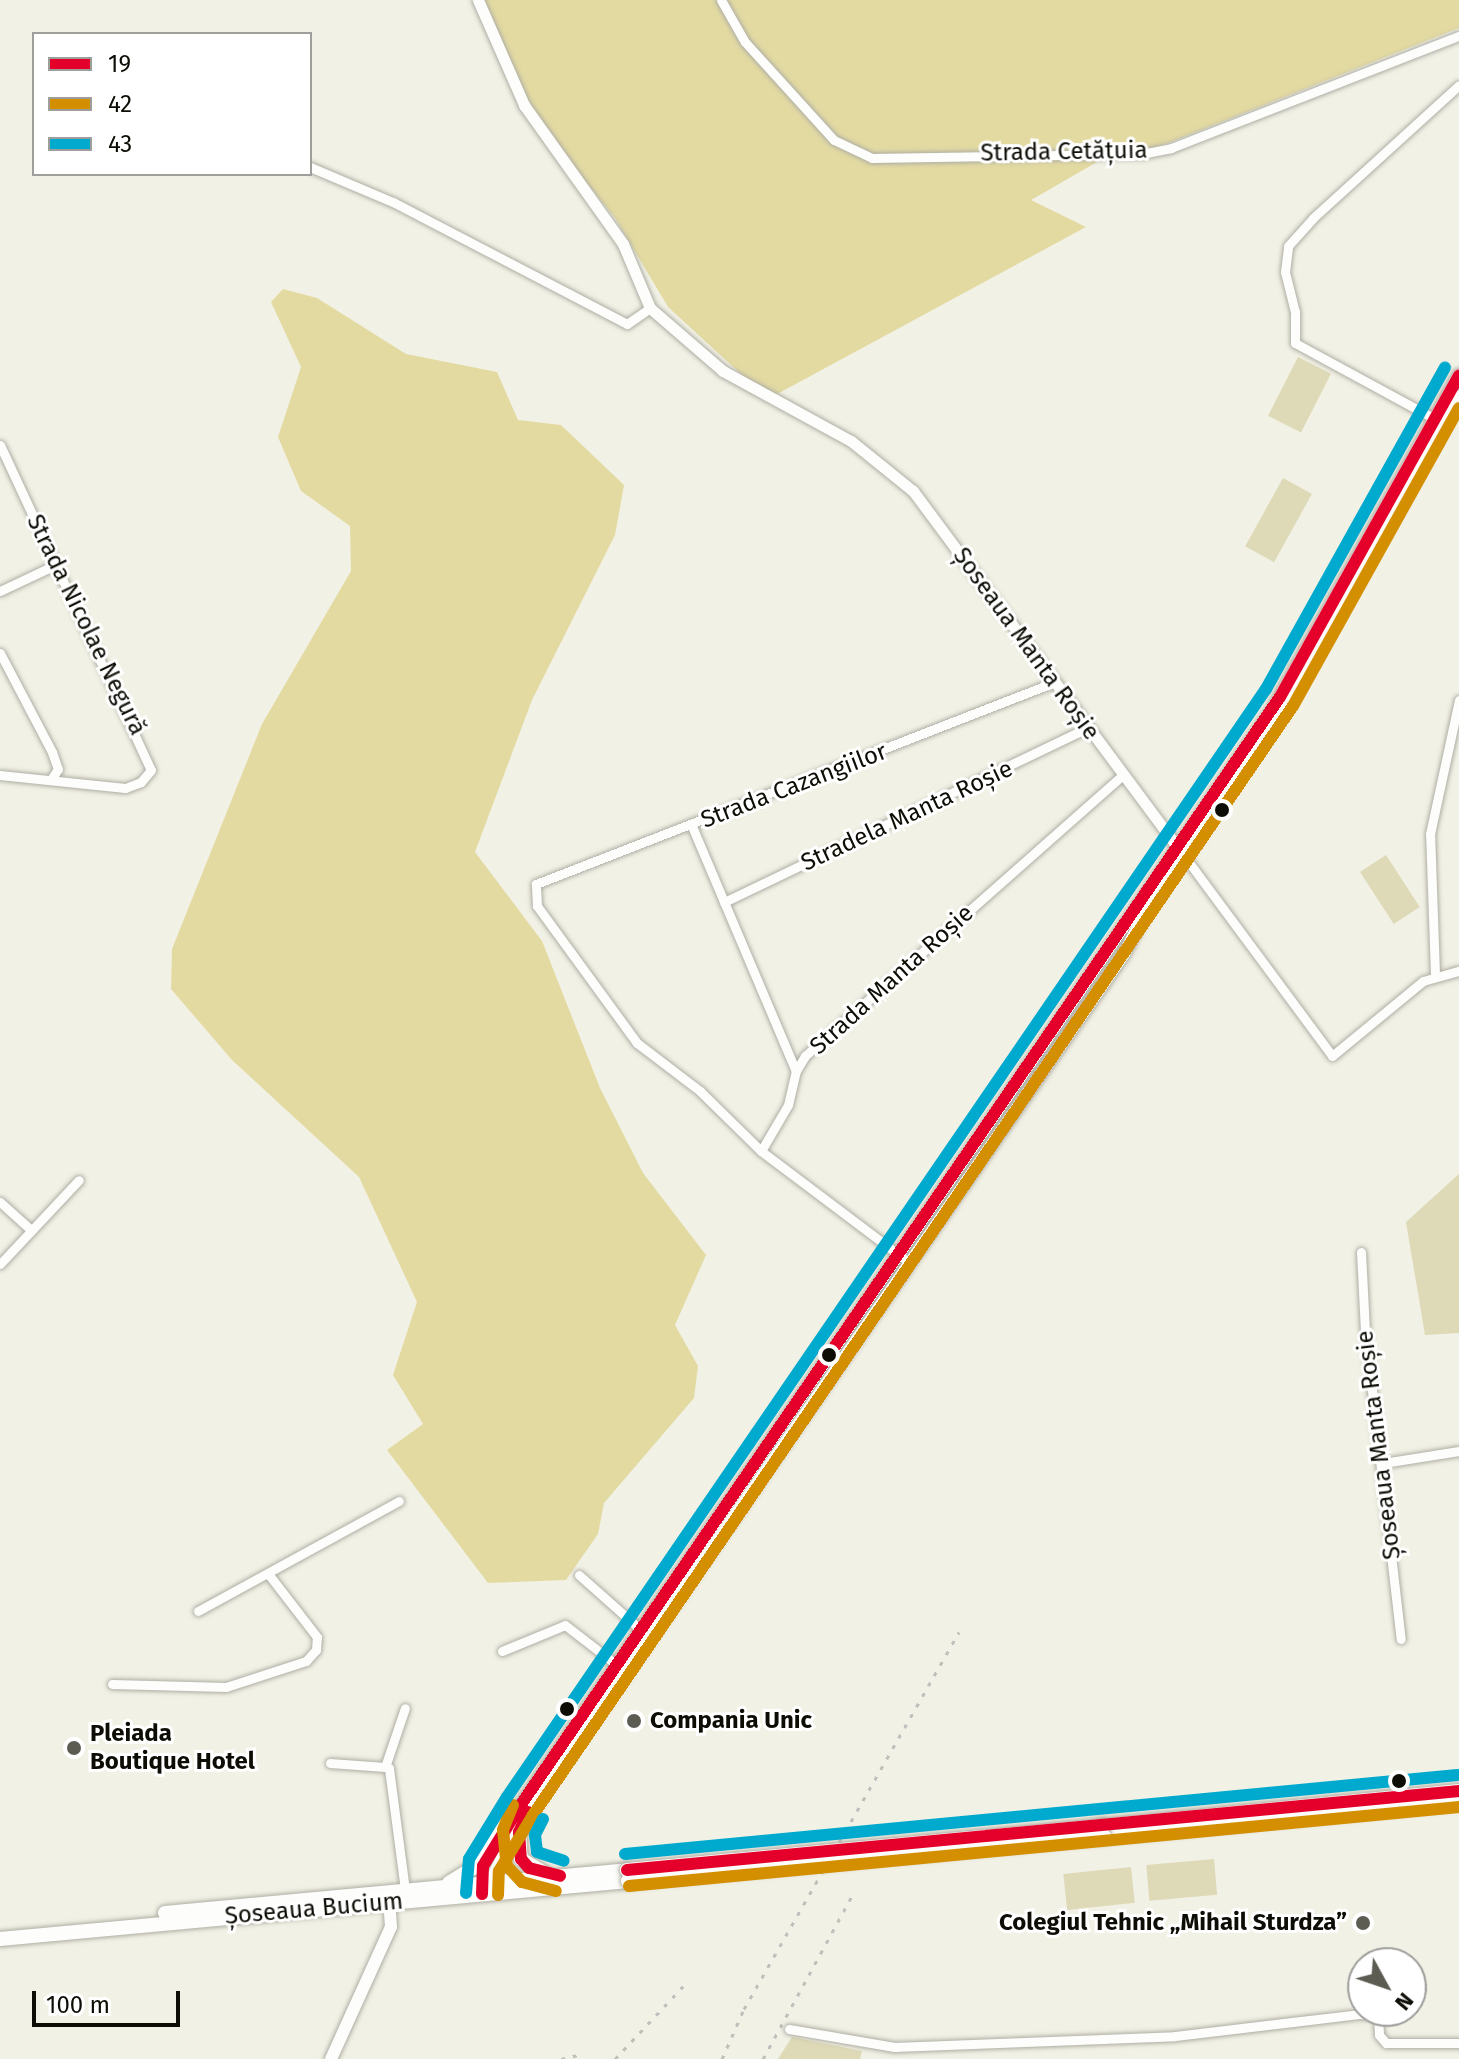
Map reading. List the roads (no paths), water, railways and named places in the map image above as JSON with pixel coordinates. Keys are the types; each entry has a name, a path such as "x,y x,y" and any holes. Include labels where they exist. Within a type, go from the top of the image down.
{"main road":[{"path":"1181,852 1296,671 1459,375"},
{"path":"441,1887 473,1868 524,1809 1181,852 1305,677 1459,396"},
{"path":"620,1668 641,1630 903,1258"},
{"path":"1103,1831 1459,1791"},
{"path":"628,1876 1459,1801"},
{"path":"524,1809 519,1832 521,1859 529,1868 560,1876"},
{"path":"488,1888 524,1809"},
{"name":"Șoseaua Bucium","path":"0,1939 389,1897 405,1890 488,1888 560,1876 628,1876"},
{"name":"Șoseaua Bucium","path":"0,1929 628,1876"},
{"path":"331,2059 391,1927 389,1897"}],"street":[{"path":"312,168 393,202 627,324 650,308 623,244 524,105 478,0"},
{"name":"Strada Cetățuia","path":"721,0 745,42 834,140 872,158 1141,154 1171,148 1459,36"},
{"path":"1435,419 1295,343 1295,312 1285,272 1288,246 1313,218 1459,85"},
{"name":"Șoseaua Manta Roșie","path":"650,308 723,371 890,468 913,491 1332,1056 1435,974"},
{"name":"Strada Nicolae Negură","path":"0,445 151,761 147,777 125,788 52,778"},
{"path":"0,591 57,564"},
{"path":"0,653 58,769 52,778 0,775"},
{"name":"Strada Cazangiilor","path":"796,1071 691,824 1055,682"},
{"path":"1459,700 1430,834 1435,974 1459,971"},
{"name":"Stradela Manta Roșie","path":"724,902 1087,728"},
{"name":"Strada Manta Roșie","path":"761,1151 788,1105 796,1071 805,1056 1123,775"},
{"path":"691,824 541,880 533,898 637,1043 700,1091 761,1151 903,1258"},
{"path":"0,1264 27,1227 79,1180"},
{"path":"0,1202 27,1227"},
{"name":"Șoseaua Manta Roșie","path":"1361,1252 1365,1330 1383,1463 1401,1639"},
{"path":"1383,1463 1459,1451"},
{"path":"198,1611 269,1575 399,1501"},
{"path":"112,1684 226,1687 306,1661 316,1650 317,1637 269,1575"},
{"path":"579,1575 641,1630"},
{"path":"502,1651 565,1625 620,1668"},
{"path":"405,1708 385,1767 405,1890"},
{"path":"330,1763 385,1767"},
{"path":"789,2029 869,2045 918,2046 1175,2036 1359,2014 1378,2015 1379,2035 1386,2043 1459,2043"}],"railway":[{"path":"722,2059 744,2009 959,1632"},
{"path":"763,2059 854,1892"},
{"path":"615,2059 688,1981"},
{"path":"561,2059 583,2054"}],"place":[{"name":"Compania Unic","path":"634,1721"},
{"name":"Pleiada Boutique Hotel","path":"74,1748"},
{"name":"Colegiul Tehnic „Mihail Sturdza”","path":"1363,1923"}]}
